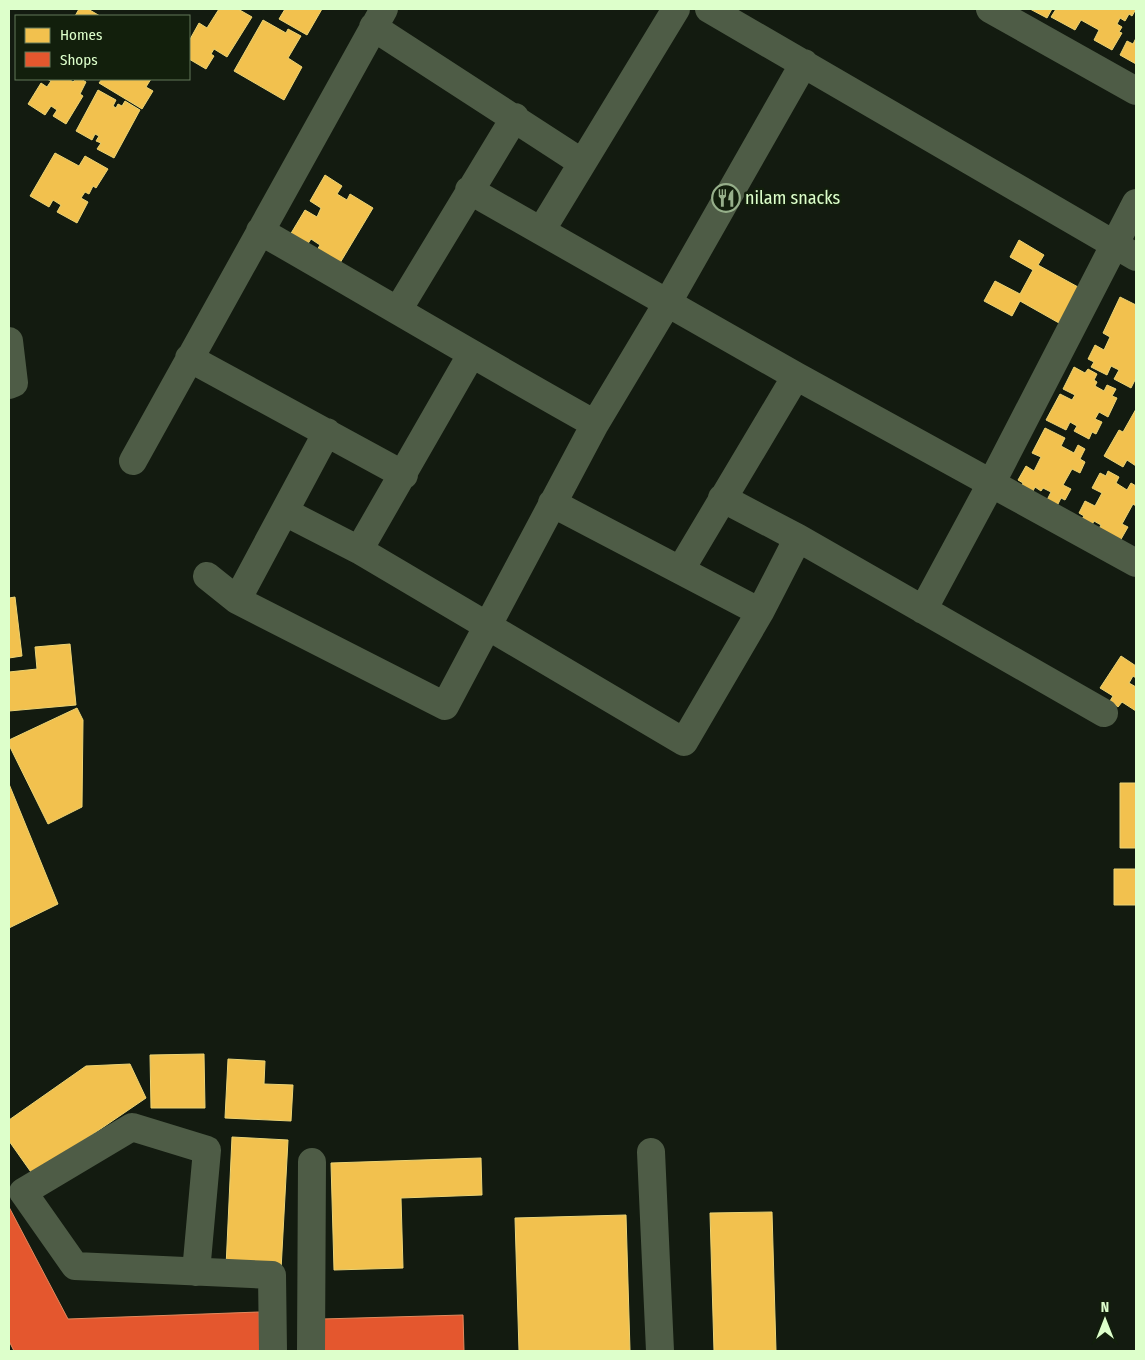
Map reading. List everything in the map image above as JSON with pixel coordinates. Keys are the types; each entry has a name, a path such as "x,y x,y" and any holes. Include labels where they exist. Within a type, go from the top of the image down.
{"street":[{"path":"541,231 581,162 676,9"},
{"path":"709,9 1126,251"},
{"path":"990,9 1136,91"},
{"path":"133,461 379,18 515,117 581,162"},
{"path":"207,576 237,600 445,706 595,424 668,302 804,63"},
{"path":"398,310 515,117"},
{"path":"469,190 796,376 1134,556"},
{"path":"923,610 992,482 1126,251 1136,204"},
{"path":"260,231 398,310 471,355 595,424"},
{"path":"9,341 14,383 9,385"},
{"path":"359,550 404,475 471,355"},
{"path":"189,358 404,475"},
{"path":"681,569 796,376"},
{"path":"237,600 327,432"},
{"path":"722,498 798,538 1104,713"},
{"path":"552,503 760,612"},
{"path":"285,512 359,550 684,742 760,612 798,538"},
{"path":"196,1272 207,1150 132,1127 23,1192 75,1266 196,1272 272,1275 274,1351"},
{"path":"651,1152 660,1351"},
{"path":"311,1351 312,1162"}],"building: Homes":[{"path":"79,9 88,9 98,15 76,15"},
{"path":"219,9 238,9 252,17 227,57 214,49 211,54 214,56 206,69 190,60 190,39 199,23 207,28"},
{"path":"285,9 322,9 307,35 279,19"},
{"path":"1030,9 1052,9 1047,18"},
{"path":"1056,9 1136,9 1132,16 1129,14 1125,21 1120,18 1117,24 1122,27 1119,32 1122,33 1112,50 1094,40 1099,30 1081,20 1075,30 1051,17"},
{"path":"263,20 286,33 288,29 301,36 288,58 302,67 284,100 234,71"},
{"path":"1136,38 1136,64 1120,55 1127,41 1133,44"},
{"path":"49,80 70,80 73,82 75,80 83,80 86,82 80,94 83,96 66,124 53,116 57,110 51,106 45,115 28,104 41,83 47,87 51,81"},
{"path":"101,80 150,80 146,87 153,91 142,109 99,83"},
{"path":"98,90 116,100 113,106 116,108 118,104 122,106 125,101 140,110 114,158 97,149 101,143 96,141 99,136 95,134 92,140 76,131"},
{"path":"55,153 79,166 85,156 108,169 96,188 93,186 89,194 85,192 81,198 88,202 77,223 57,212 61,205 53,200 49,207 30,196"},
{"path":"325,175 342,186 337,194 347,200 350,194 373,208 337,268 314,255 320,245 311,239 307,245 290,235 305,210 317,217 321,208 310,201"},
{"path":"1019,240 1044,255 1038,265 1078,287 1059,323 1020,301 1012,316 984,301 995,281 1020,294 1033,270 1010,257"},
{"path":"1120,297 1136,305 1136,378 1131,388 1114,379 1119,370 1111,366 1107,375 1091,367 1094,362 1088,359 1095,345 1104,350 1110,337 1103,333"},
{"path":"1074,367 1085,373 1088,369 1097,374 1094,380 1097,382 1095,386 1104,391 1107,385 1116,389 1112,396 1117,398 1108,417 1099,412 1095,419 1102,422 1096,434 1092,432 1089,439 1074,431 1077,426 1070,422 1066,430 1046,420 1060,394 1072,400 1075,395 1063,389"},
{"path":"1136,409 1136,466 1127,460 1123,467 1104,456 1119,430 1123,432"},
{"path":"1045,428 1065,438 1061,446 1074,453 1078,445 1085,449 1080,459 1085,462 1080,473 1072,469 1063,485 1071,489 1065,500 1061,498 1057,506 1047,500 1051,492 1043,488 1041,491 1035,487 1031,495 1020,489 1023,483 1018,480 1026,466 1034,471 1041,457 1032,453"},
{"path":"1108,471 1119,477 1116,483 1127,490 1131,483 1136,486 1136,506 1133,504 1122,524 1128,527 1120,541 1095,536 1101,525 1094,521 1090,529 1079,523 1084,516 1079,513 1085,501 1095,506 1102,493 1092,488 1100,473 1106,476"},
{"path":"15,597 22,656 9,658 9,598"},
{"path":"70,644 76,705 9,711 9,672 37,669 35,647"},
{"path":"1121,656 1136,666 1136,678 1133,676 1129,683 1136,687 1136,711 1122,702 1118,707 1110,701 1113,696 1100,688"},
{"path":"77,708 83,720 82,807 48,824 9,745 9,740"},
{"path":"1120,783 1136,783 1136,848 1120,848"},
{"path":"9,784 58,904 9,928"},
{"path":"1114,869 1136,869 1136,905 1114,905"},
{"path":"204,1054 205,1108 151,1108 150,1055"},
{"path":"228,1059 265,1061 264,1084 293,1085 291,1121 225,1118"},
{"path":"130,1064 146,1098 33,1175 9,1141 9,1120 86,1066"},
{"path":"232,1137 288,1140 281,1270 226,1267"},
{"path":"481,1158 482,1195 401,1198 403,1268 334,1270 331,1163"},
{"path":"772,1212 776,1351 714,1351 710,1213"},
{"path":"626,1215 630,1351 519,1351 515,1218"}],"building: Shops":[{"path":"9,1207 68,1319 259,1312 260,1351 14,1351 9,1341"},
{"path":"463,1315 464,1351 323,1351 322,1319"}],"place":[{"name":"nilam snacks","path":"726,198"}]}
